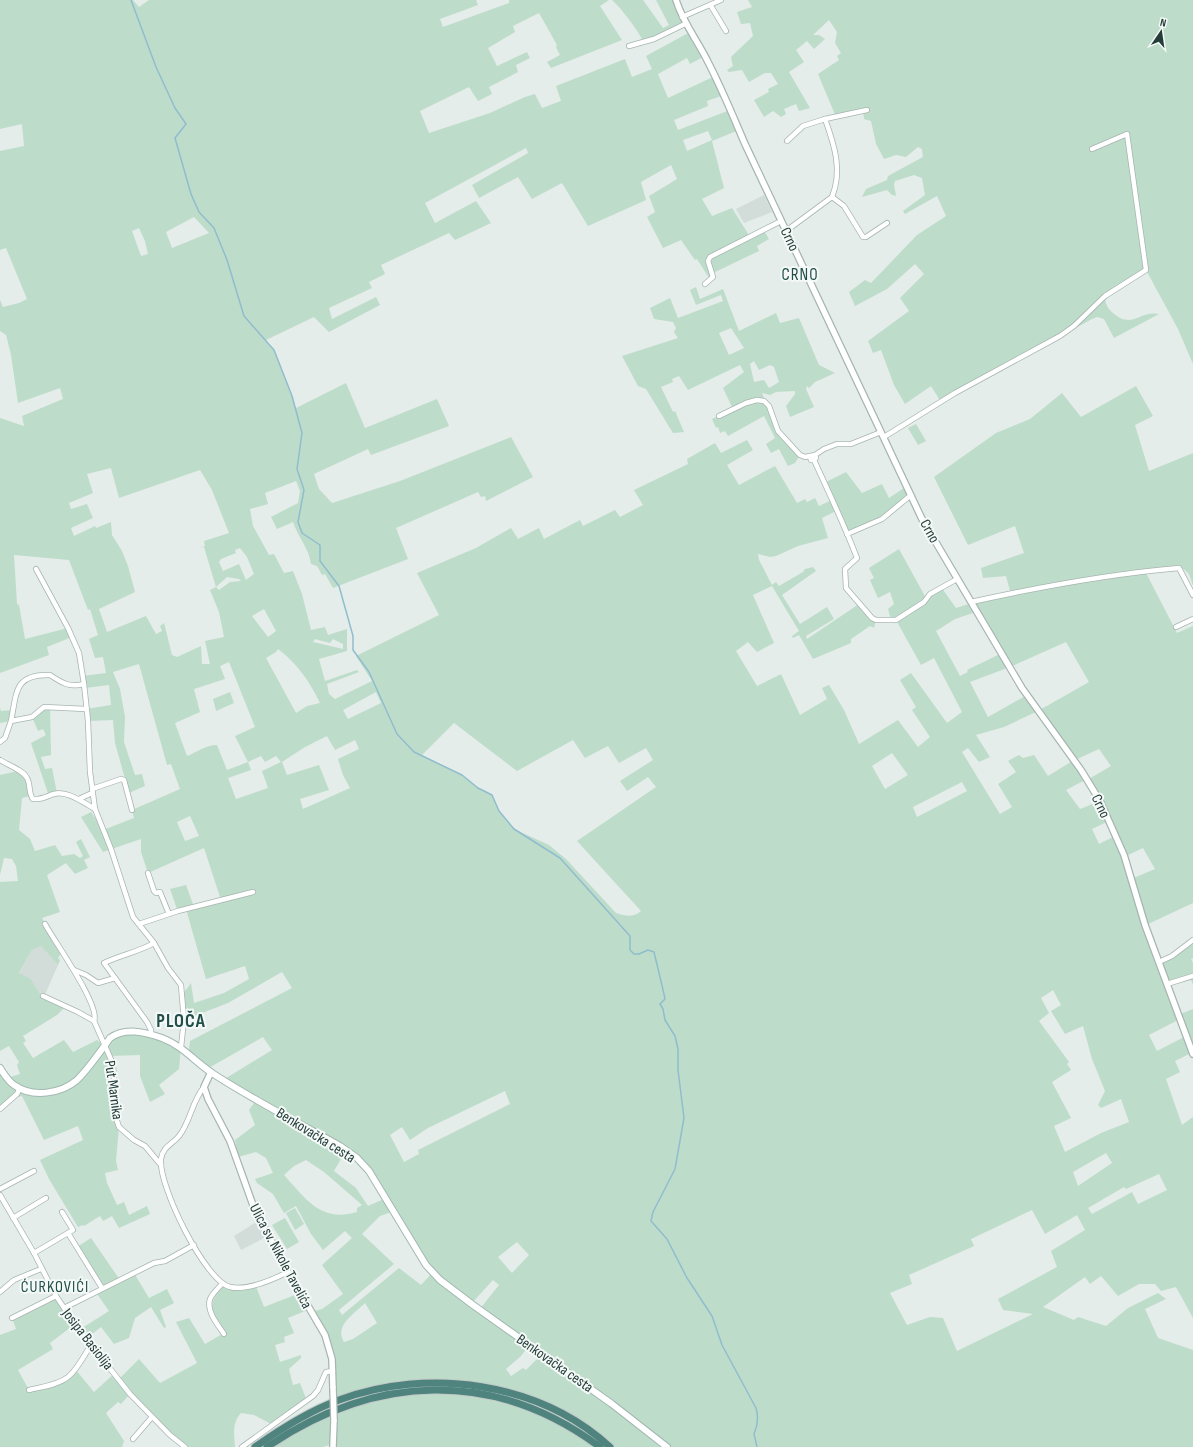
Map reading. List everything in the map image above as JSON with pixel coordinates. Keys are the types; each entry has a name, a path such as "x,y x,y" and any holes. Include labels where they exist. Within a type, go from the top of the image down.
{"highway":[{"path":"255,1447 303,1416 341,1400 396,1386 429,1383 468,1385 521,1397 567,1417 610,1447"},
{"path":"267,1447 304,1423 347,1404 394,1393 423,1390 468,1392 518,1403 563,1422 600,1447"}],"main road":[{"name":"Benkovačka cesta","path":"0,1068 14,1085 20,1088 40,1093 56,1092 67,1087 77,1079 104,1046 116,1034 133,1031 151,1035 181,1047 211,1072 340,1146 356,1158 369,1171 426,1264 440,1280 612,1404 668,1447"}],"street":[{"name":"Crno","path":"676,0 685,24 720,86 781,221 922,519 1022,688 1081,770 1100,801 1124,855 1159,962 1193,1054"},
{"path":"682,17 711,6 721,0"},
{"path":"711,6 726,31"},
{"path":"629,46 654,39 685,24"},
{"path":"787,140 804,126 825,119 867,110"},
{"path":"786,230 832,197 837,165 836,151 825,119"},
{"path":"718,416 746,403 756,400 764,401 769,406 778,431 800,455 813,458 831,446 837,444 851,444 883,434 1060,336 1074,326 1105,296 1146,270 1128,134 1092,149"},
{"path":"832,197 844,206 863,237 866,237 888,223"},
{"path":"705,284 713,277 708,261 710,257 781,221"},
{"path":"813,458 838,510 857,558 845,569 846,588 872,618 876,620 896,620 924,602 930,594 957,579"},
{"path":"847,534 882,519 911,495"},
{"path":"971,602 1018,592 1147,571 1179,568 1193,595"},
{"path":"36,569 68,628 79,653 84,684 92,791 95,809 111,849 133,917 154,943 168,968 181,985 184,1020 181,1047"},
{"path":"1176,627 1193,619"},
{"path":"0,742 5,738 11,721 20,682 25,679 50,675 62,684 70,686 84,684"},
{"path":"11,721 32,717 44,707 86,709"},
{"path":"0,760 23,773 27,778 30,796 33,799 42,798 57,793 79,800 95,809"},
{"path":"79,800 92,791 121,779 124,780 132,810"},
{"path":"148,873 154,891 156,893 160,892 169,914"},
{"path":"139,924 169,914 252,892"},
{"name":"Put Marnika","path":"45,924 74,970 95,1011 96,1017 94,1021 113,1064 116,1118 119,1127 134,1140 145,1146 161,1165"},
{"path":"1159,962 1172,956 1193,940"},
{"path":"151,1035 151,1030 147,1022 104,963 123,954 140,950 154,943"},
{"path":"74,970 86,975 98,983 115,978"},
{"path":"1167,984 1193,976"},
{"path":"43,996 94,1021"},
{"path":"211,1072 204,1087 198,1094 179,1136 169,1143 163,1152 161,1165 164,1183 172,1205 203,1260 222,1284 230,1287 240,1287 255,1284 288,1272"},
{"name":"Ulica sv. Nikole Tavelića","path":"204,1087 208,1099 230,1141 254,1208 324,1335 332,1359 333,1371 333,1447"},
{"path":"0,1109 17,1094 20,1088"},
{"path":"0,1189 34,1171"},
{"name":"Josipa Basiolija","path":"0,1195 64,1308 130,1394 152,1417 186,1447"},
{"path":"13,1218 46,1198"},
{"path":"34,1253 73,1230 62,1212"},
{"path":"68,1233 102,1288"},
{"path":"64,1308 154,1263 165,1261 194,1245"},
{"path":"0,1292 14,1280 41,1269"},
{"path":"222,1284 210,1300 210,1305 211,1313 224,1334"},
{"path":"12,1318 56,1296"},
{"path":"29,1390 61,1381 68,1377 92,1343"},
{"path":"242,1447 313,1396 318,1390 326,1372 333,1371"},
{"path":"133,1439 152,1417"}],"shaded area":[{"path":"764,195 772,212 744,223 736,209"},
{"path":"41,946 58,965 43,999 31,979 19,974 32,950"},
{"path":"258,1221 266,1237 241,1250 234,1236"}],"green space":[{"path":"0,0 133,0 139,7 149,0 476,0 478,5 440,19 443,27 509,3 509,0 609,0 600,6 622,40 551,68 547,62 560,55 556,47 557,45 539,13 513,26 515,32 488,48 497,66 527,52 530,58 516,65 518,72 489,87 492,94 478,101 469,87 420,111 429,133 490,113 535,94 542,108 561,101 556,86 625,59 632,77 652,69 646,56 690,32 705,56 690,64 687,58 658,74 668,98 715,76 724,95 707,101 708,106 674,120 678,130 730,110 739,130 712,141 724,188 702,199 712,216 732,208 750,237 763,229 769,239 757,246 759,251 713,273 711,281 697,259 695,260 681,240 663,248 647,217 655,212 649,196 677,179 671,165 641,182 646,200 588,226 562,183 532,199 518,177 479,198 472,185 528,153 526,148 425,203 435,223 476,201 491,223 455,240 449,233 381,265 385,274 369,282 372,288 329,308 332,319 376,297 380,305 329,332 314,317 266,340 274,350 296,408 346,383 365,428 437,399 449,426 371,455 368,449 314,474 319,489 332,503 400,481 511,437 533,477 486,501 485,496 481,497 478,492 396,528 408,559 333,588 325,574 322,575 317,566 311,564 306,548 293,522 277,529 271,517 298,503 300,491 296,481 265,493 268,504 250,509 253,526 269,555 274,554 284,573 293,571 302,594 311,630 325,627 328,635 347,629 347,651 319,659 325,681 357,670 359,672 327,684 329,694 335,699 372,681 356,656 439,615 417,573 476,548 511,528 518,539 539,528 544,539 580,520 583,526 615,510 620,517 643,505 634,490 688,464 687,459 715,443 721,453 747,440 753,450 727,465 739,485 775,466 797,503 805,499 807,502 815,498 819,506 832,500 824,483 846,472 862,493 882,484 889,498 907,486 911,495 882,519 847,534 838,510 822,518 828,538 798,546 776,556 770,557 758,554 759,560 772,585 776,582 779,586 803,572 805,569 813,567 816,571 782,595 800,624 827,607 834,619 806,636 807,639 859,604 876,620 874,628 870,626 851,639 851,643 813,659 799,635 793,638 792,636 799,631 772,586 753,595 774,643 757,652 748,642 736,651 757,686 781,674 800,715 827,699 822,688 829,685 844,710 859,744 898,720 918,747 930,737 912,710 916,707 900,680 911,673 947,723 962,712 934,658 921,665 896,620 891,620 888,609 894,604 890,592 878,598 870,580 874,578 869,568 899,549 926,598 941,587 956,608 1010,591 1006,576 983,578 981,568 1024,553 1015,526 968,545 934,477 996,433 1030,419 1062,393 1081,417 1136,386 1153,416 1135,425 1149,471 1193,453 1193,586 1189,574 1179,565 1145,571 1177,633 1193,626 1193,903 1146,925 1159,962 1193,941 1193,958 1191,959 1193,963 1193,985 1190,977 1167,984 1178,1015 1193,1009 1193,1052 1175,1061 1180,1072 1166,1079 1182,1125 1193,1117 1193,1318 1176,1287 1161,1291 1155,1284 1139,1284 1118,1296 1101,1276 1090,1284 1085,1277 1043,1307 1074,1320 1078,1317 1106,1326 1128,1308 1158,1293 1166,1299 1145,1309 1158,1338 1193,1350 1193,1447 333,1447 333,1444 323,1447 261,1447 284,1432 334,1406 329,1348 311,1312 322,1309 343,1294 322,1265 352,1238 345,1231 323,1250 311,1234 296,1206 284,1213 273,1194 257,1183 255,1179 273,1173 266,1158 256,1152 238,1157 235,1140 255,1125 249,1110 257,1099 223,1080 272,1050 263,1037 207,1069 189,1050 190,1041 292,988 282,972 228,1003 184,1020 183,994 191,983 194,1003 224,993 249,979 245,966 206,979 186,909 178,911 170,889 186,885 194,907 221,900 204,848 148,873 141,852 141,839 103,852 81,817 91,812 103,830 134,818 132,810 180,789 171,764 167,765 139,664 113,672 120,689 125,717 124,742 135,775 142,774 145,786 129,793 115,743 113,720 88,721 86,709 111,705 109,685 85,688 83,676 106,673 103,657 95,658 89,639 98,635 90,609 88,610 69,560 14,555 17,604 19,605 25,639 68,628 72,637 47,647 49,655 0,673 0,418 24,426 22,416 63,399 60,388 18,403 11,355 6,335 0,331 0,300 3,307 19,303 27,299 6,248 0,250 0,151 24,146 22,124 0,129","holes":["708,131 712,140 687,151 683,140","194,217 209,233 172,248 166,232","139,228 145,241 148,254 141,256 132,231","111,468 119,498 200,470 212,490 229,533 204,541 205,546 200,548 204,547 216,587 210,590 219,612 224,637 205,641 210,664 202,664 201,646 177,657 172,655 164,623 160,626 162,631 156,634 146,616 107,632 99,609 135,592 122,551 112,535 111,522 96,528 95,526 74,536 71,528 93,518 87,504 71,509 69,503 93,493 87,474","240,548 247,557 254,574 246,580 239,564 223,571 219,562 221,559 236,553 235,550","227,577 239,579 241,581 230,582 219,590 216,587","264,609 276,631 268,637 252,616","976,612 1002,653 967,670 968,672 960,676 936,631 955,619","315,639 330,643 333,639 343,644 343,649 313,642","1066,642 1089,682 1038,711 1027,695 988,717 970,682 1010,667","278,649 285,654 302,673 320,703 307,706 296,713 266,658","229,662 255,727 235,736 248,762 227,770 217,745 205,747 187,756 175,723 200,712 194,689 225,679 220,666","376,692 381,703 348,719 343,710","1038,711 1074,760 1048,776 1034,755 1023,758 1019,755 1008,761 1016,772 998,784 1012,807 1000,814 962,752 968,748 979,762 990,757 976,735 1004,727","454,723 517,771 573,740 585,758 608,746 619,763 646,748 653,760 620,781 627,791 648,777 656,787 577,841 641,911 635,915 629,916 616,913 566,859 549,845 514,829 499,811 492,795 478,788 462,775 422,755","327,736 335,750 355,740 359,749 338,759 343,775 350,788 303,809 300,799 329,790 319,765 287,775 282,762 305,747","1099,749 1111,766 1087,780 1100,801 1080,809 1066,790 1087,779 1075,760","892,753 908,775 885,789 872,766","261,756 265,762 276,756 281,762 262,771 268,788 236,799 228,778 251,770 248,762","962,782 967,791 917,817 913,807","190,816 199,836 185,841 177,822","1109,821 1115,836 1099,844 1092,829","1143,848 1155,869 1131,879 1124,857","1053,990 1061,1005 1051,1011 1065,1034 1083,1026 1092,1059 1105,1091 1098,1105 1101,1108 1121,1099 1129,1122 1101,1133 1065,1152 1054,1126 1071,1118 1052,1082 1071,1070 1067,1064 1069,1062 1039,1021 1049,1013 1041,998","1180,1019 1186,1036 1157,1051 1149,1035","505,1091 510,1104 418,1150 419,1154 404,1162 390,1135 402,1127 410,1140 428,1128","331,1141 369,1171 386,1198 368,1206 356,1188 334,1171 341,1159 331,1151","1106,1153 1112,1163 1078,1186 1073,1172","306,1160 324,1172 362,1205 357,1208 357,1212 344,1215 334,1214 315,1207 284,1175 294,1166","1159,1174 1167,1190 1138,1204 1132,1192 1092,1214 1088,1208 1124,1187 1126,1189","1032,1210 1045,1234 1077,1215 1085,1230 1051,1251 1057,1267 998,1299 1003,1310 1033,1314 957,1351 943,1318 930,1317 907,1325 890,1293 912,1284 909,1275 974,1246 971,1239","394,1211 433,1272 421,1285 399,1268 342,1315 339,1310 394,1264 362,1234 380,1216","517,1242 529,1255 512,1273 498,1257","493,1280 499,1285 479,1310 471,1304","365,1303 377,1323 353,1339 344,1342 342,1336 343,1326","530,1345 542,1354 526,1370 523,1368 511,1376 506,1369 520,1357"]},
{"path":"612,0 643,0 663,28 669,25 656,0 676,0 685,24 643,42 638,32"},
{"path":"748,0 1193,0 1193,364 1178,329 1146,270 1105,296 1106,303 1113,313 1126,320 1131,320 1146,315 1159,314 1114,338 1104,319 1097,317 941,402 931,386 905,404 894,385 881,350 873,353 868,341 909,311 900,298 924,274 915,264 887,289 855,306 849,292 865,280 871,283 917,235 946,216 937,196 905,214 903,211 925,195 922,178 914,175 895,181 896,196 892,195 887,190 862,197 866,189 887,180 888,176 923,157 922,149 918,147 906,157 896,155 884,159 876,144 871,121 864,119 863,110 836,117 818,74 839,60 837,56 841,53 835,43 837,32 829,20 813,35 819,35 825,39 814,49 807,41 796,50 804,62 789,72 810,108 799,111 796,104 784,109 786,114 781,117 773,111 764,117 754,100 769,92 768,89 778,84 771,73 765,73 749,82 742,70 729,72 727,70 733,66 731,57 753,36 750,23 741,24 737,12 752,7"},
{"path":"696,287 700,299 723,289 739,331 776,313 780,323 799,318 819,365 835,373 815,382 809,388 807,386 806,389 814,407 790,417 786,406 795,394 795,391 776,392 770,395 762,393 778,431 800,455 795,463 788,466 779,449 771,453 766,444 775,438 764,416 728,436 725,431 720,433 718,427 716,428 712,419 733,409 723,388 744,372 740,365 688,390 679,376 672,379 673,382 661,387 673,412 675,411 684,432 673,433 646,389 638,386 622,356 678,338 674,332 676,328 673,322 654,319 650,308 670,298 678,318 723,301 721,295 696,305 690,290","holes":["731,328 744,348 729,355 719,333","754,361 759,370 770,365 774,367 779,382 769,388 764,380 754,382 750,364"]},
{"path":"916,424 926,441 918,445 908,428"},
{"path":"230,692 234,703 216,711 213,699"},
{"path":"50,706 51,755 41,757 45,769 52,768 57,793 49,796 31,743 46,735 43,729 38,731 32,717 0,723 0,708 1,711 13,710 16,718 32,716"},
{"path":"18,771 27,778 30,796 22,798 19,830 30,839 35,851 55,845 62,856 74,854 80,858 83,856 76,842 81,839 90,857 84,860 88,868 75,874 66,863 47,875 60,912 42,918 62,952 58,958 60,960 58,965 41,946 32,950 19,973 31,979 43,999 64,1008 57,1015 23,1036 26,1041 23,1043 33,1058 64,1040 73,1052 97,1040 104,1046 110,1038 133,1031 181,1047 179,1069 159,1085 165,1094 150,1102 140,1076 140,1055 110,1056 113,1064 107,1067 109,1094 115,1094 119,1127 116,1161 118,1170 105,1173 107,1183 117,1205 124,1202 129,1215 147,1206 150,1214 119,1228 112,1216 103,1221 100,1216 84,1226 78,1227 49,1179 40,1160 83,1140 78,1126 44,1140 22,1096 12,1098 0,1109 0,1068 7,1078 20,1074 17,1065 19,1062 9,1046 0,1051 0,882 18,881 16,866 12,859 4,858 0,875 0,775"},
{"path":"295,1208 304,1224 295,1230 286,1213"},
{"path":"285,1218 299,1242 287,1249 272,1225"},
{"path":"91,1238 120,1280 134,1273 149,1298 167,1289 174,1303 160,1310 166,1327 164,1328 151,1307 135,1318 129,1338 114,1344 101,1327 87,1338 79,1330 109,1311 95,1291 102,1288 77,1247"},
{"path":"222,1284 230,1287 255,1284 264,1307 300,1293 310,1309 288,1318 294,1333 284,1337 285,1342 275,1345 280,1362 301,1355 301,1358 289,1369 293,1385 300,1383 307,1401 273,1425 254,1415 241,1413 235,1425 235,1447 185,1447 130,1394 121,1404 118,1402 106,1413 124,1441 122,1447 0,1447 0,1335 16,1329 12,1318 56,1296 75,1324 50,1343 53,1349 18,1370 29,1390 61,1381 75,1369 94,1392 115,1373 119,1379 139,1359 160,1383 197,1363 176,1322 189,1318 205,1344 224,1333 212,1310 213,1300"}],"waterway":[{"path":"131,0 156,67 175,108 186,124 175,138 191,194 199,212 214,228 227,260 244,316 274,350 292,396 302,433 297,469 304,490 298,522 302,533 320,545 320,561 339,586 353,636 353,650 369,672 397,734 414,752 462,775 478,788 492,795 499,811 514,829 560,858 630,936 630,950 634,954 639,954 648,950 654,952 665,999 660,1004 663,1009 665,1020 675,1036 678,1049 678,1070 684,1118 675,1169 653,1212 651,1221 667,1239 687,1278 712,1316 722,1345 756,1408 758,1421 754,1434 757,1447"}],"district":[{"name":"CRNO","path":"800,274"},
{"name":"PLOČA","path":"181,1020"},
{"name":"ĆURKOVIĆI","path":"55,1286"}]}
